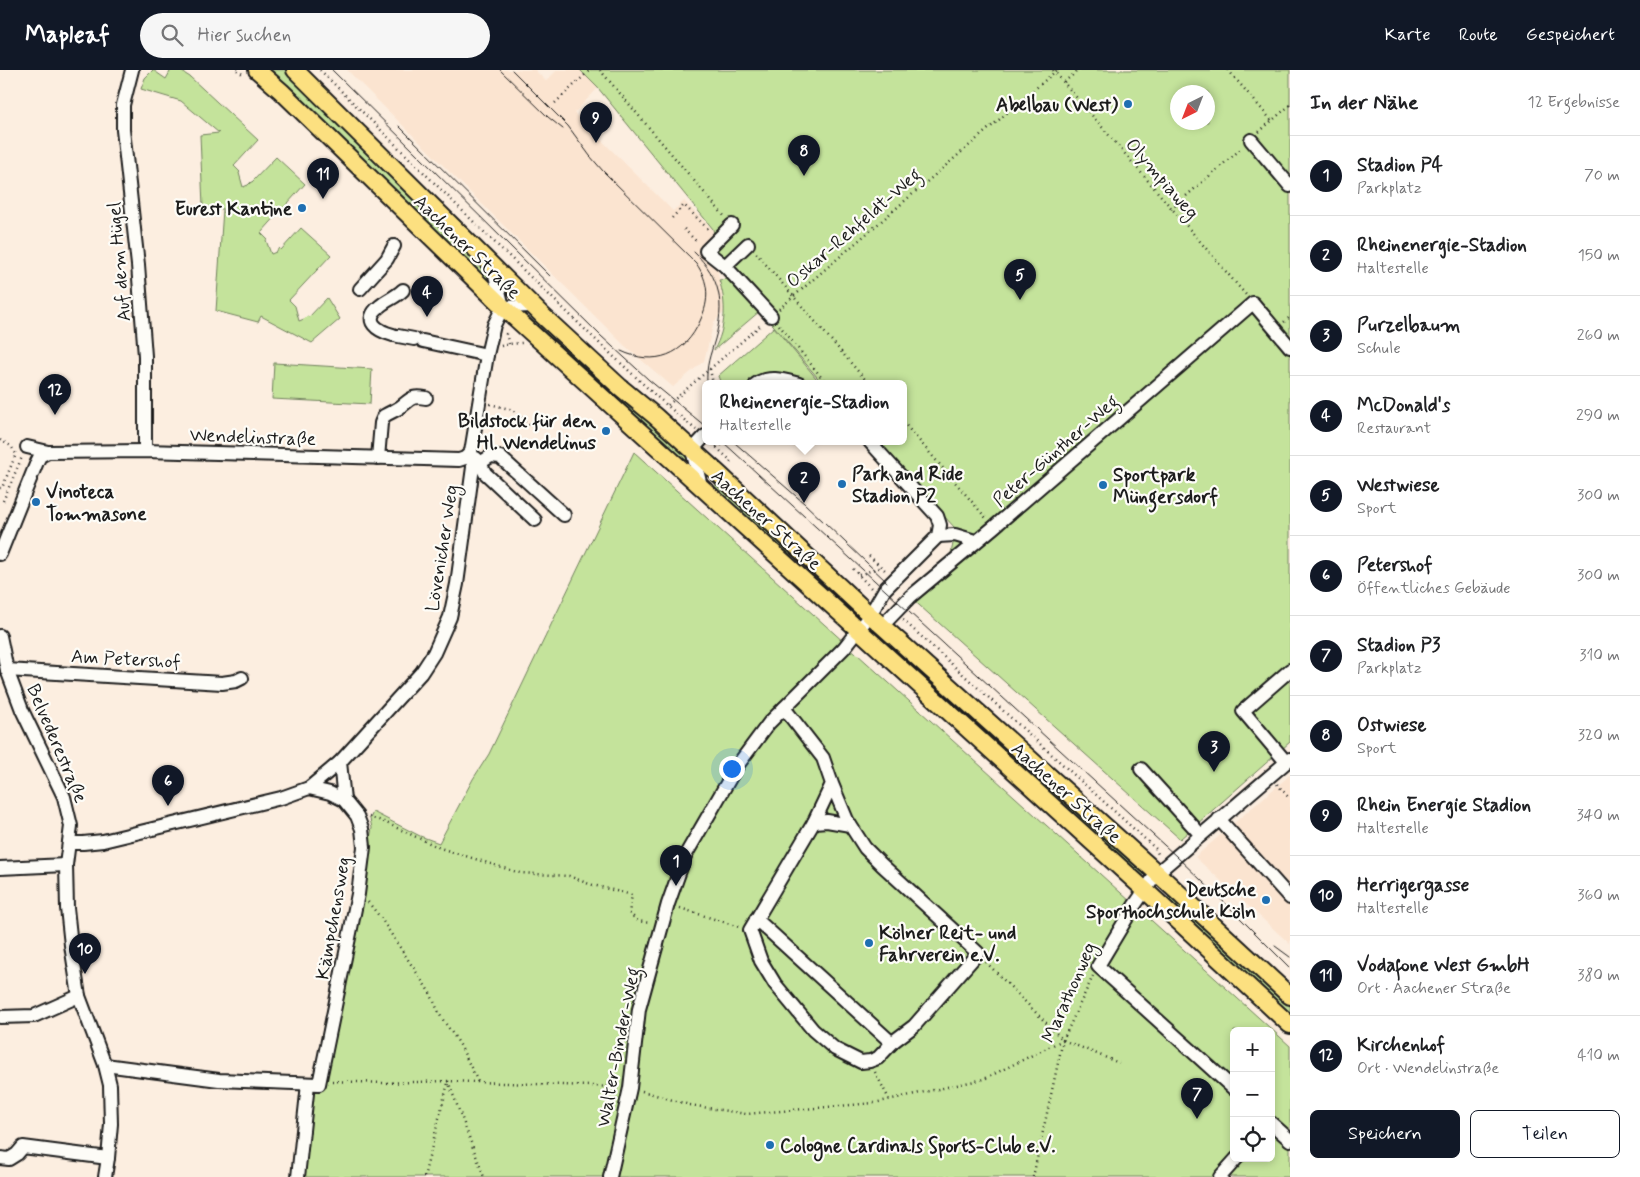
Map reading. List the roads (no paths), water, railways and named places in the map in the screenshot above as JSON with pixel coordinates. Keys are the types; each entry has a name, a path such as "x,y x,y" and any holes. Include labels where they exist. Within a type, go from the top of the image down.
{"main road":[{"name":"Aachener Straße","path":"256,70 281,91 503,307 1146,890 1290,1025"},
{"name":"Aachener Straße","path":"295,70 493,267 620,387 692,450 876,621 1160,870 1290,996"}],"street":[{"name":"Auf dem Hügel","path":"132,70 123,105 123,130 138,265 145,356 145,451"},
{"path":"1251,140 1290,186"},
{"path":"732,225 709,253 725,266 771,316"},
{"path":"725,266 748,244"},
{"path":"360,289 387,259 394,246"},
{"path":"493,267 503,307 494,325 487,355 471,452 485,472 535,520"},
{"path":"403,290 397,296 377,308 372,319 372,324 375,328 384,333 487,355"},
{"name":"Peter-Günther-Weg","path":"876,621 910,597 994,527 1254,303 1290,347"},
{"path":"503,307 533,306"},
{"path":"765,380 769,378 786,380"},
{"path":"378,458 384,416 398,409 411,398 416,396 426,398"},
{"path":"701,486 692,450 702,439"},
{"path":"873,445 937,516 940,525 938,536 894,579"},
{"name":"Wendelinstraße","path":"25,450 48,452 145,451 459,460 466,458 471,452"},
{"path":"0,554 37,462 40,456 48,452"},
{"name":"Lövenicher Weg","path":"69,843 103,841 281,798 309,788 340,762 421,673 443,635 450,617 457,584 473,467 471,452"},
{"path":"480,463 491,456 500,457 564,515"},
{"path":"938,536 955,535 976,541"},
{"path":"876,621 885,589 926,539 924,536"},
{"name":"Walter-Binder-Weg","path":"610,1177 630,1088 639,1009 668,904 685,856 737,766 769,723 844,648 858,630 876,621"},
{"name":"Belvederestraße","path":"0,636 7,670 22,710 64,797 71,826 66,865 68,917 79,996 105,1065 110,1086 111,1114 105,1177"},
{"name":"Am Petershof","path":"7,670 222,683 242,678"},
{"path":"1146,890 1160,870 1285,763 1243,711 1290,670"},
{"path":"784,708 823,758 847,820 866,848 978,954 914,1026 878,1058 870,1061 861,1062 852,1059 835,1049 812,1030 775,984 761,961 753,925 814,822 832,784"},
{"path":"340,762 344,800"},
{"path":"1141,769 1201,835"},
{"name":"Kämpchensweg","path":"298,1177 358,894 364,848 362,829 357,816 344,800 330,793 309,788"},
{"path":"1219,819 1290,898"},
{"path":"814,822 827,821 850,825"},
{"path":"0,868 66,865"},
{"name":"Marathonweg","path":"1146,890 1134,906 1098,966 1230,1085"},
{"path":"753,925 892,1044"},
{"path":"0,1017 34,1016 79,996"},
{"path":"105,1065 219,1080 319,1083"},
{"path":"1275,1127 1290,1140"},
{"path":"0,1158 9,1159 23,1147 108,1158"},
{"path":"1220,1177 1233,1162"}],"tram line":[{"path":"332,70 601,336 649,380 702,424"},
{"path":"500,70 563,129"},
{"path":"512,70 568,126 603,171 696,263 704,277 707,291 705,306 694,333 686,342 668,355 657,358 634,356 621,351"},
{"path":"399,126 550,276"},
{"path":"694,252 710,272 715,282 720,303 718,326 708,366 707,380"},
{"path":"726,445 1176,856 1290,968"},
{"path":"737,445 804,503 887,582"},
{"path":"1275,946 1290,957"}],"place":[{"name":"Abelbau (West)","path":"1128,104"},
{"name":"Rhein Energie Stadion","path":"596,143"},
{"name":"Ostwiese","path":"804,176"},
{"name":"Vodafone West GmbH","path":"323,199"},
{"name":"Eurest Kantine","path":"302,208"},
{"name":"Westwiese","path":"1020,300"},
{"name":"McDonald's","path":"427,317"},
{"name":"Kirchenhof","path":"55,415"},
{"name":"Bildstock für den Hl. Wendelinus","path":"606,431"},
{"name":"Park and Ride Stadion P2","path":"842,484"},
{"name":"Sportpark Müngersdorf","path":"1103,485"},
{"name":"Vinoteca Tommasone","path":"36,502"},
{"name":"Rheinenergie-Stadion","path":"804,503"},
{"name":"Purzelbaum","path":"1214,772"},
{"name":"Petershof","path":"168,806"},
{"name":"Stadion P4","path":"676,886"},
{"name":"Deutsche Sporthochschule Köln","path":"1266,900"},
{"name":"Kölner Reit- und Fahrverein e.V.","path":"869,943"},
{"name":"Herrigergasse","path":"85,974"},
{"name":"Stadion P3","path":"1197,1119"},
{"name":"Cologne Cardinals Sports-Club e.V.","path":"770,1145"}]}
